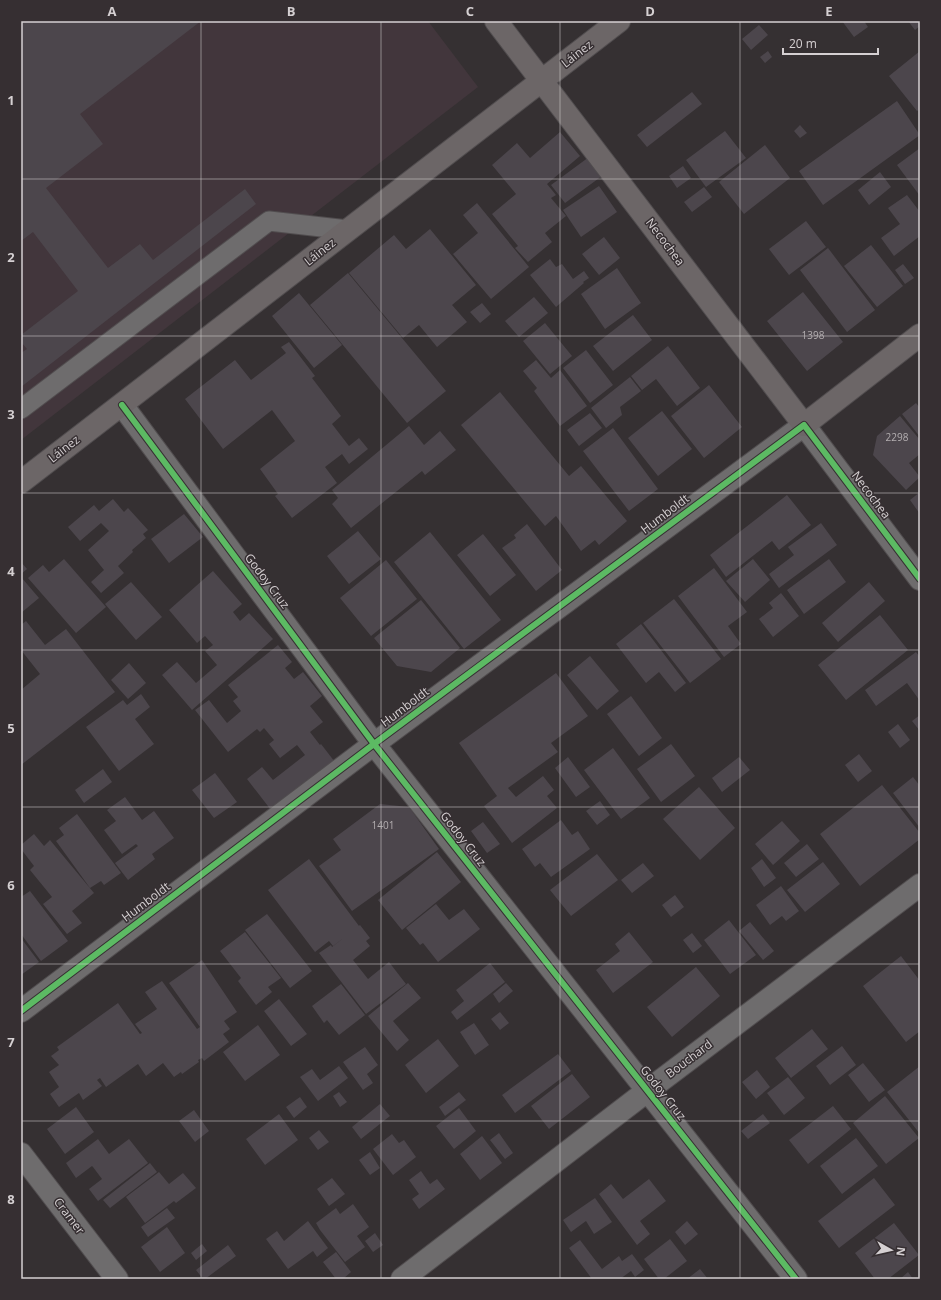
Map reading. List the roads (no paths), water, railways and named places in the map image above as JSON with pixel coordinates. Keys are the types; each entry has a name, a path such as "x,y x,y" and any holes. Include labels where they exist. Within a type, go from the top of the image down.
{"main road":[{"name":"Necochea","path":"496,21 804,425"},
{"name":"Láinez","path":"21,482 620,21"},
{"name":"Humboldt","path":"804,425 920,335"}],"street":[{"name":"Godoy Cruz","path":"122,405 374,744 796,1279"},
{"name":"Necochea","path":"804,425 920,579"},
{"name":"Humboldt","path":"21,1011 374,744 804,425"},
{"name":"Bouchard","path":"402,1279 647,1091 920,885"},
{"name":"Cramer","path":"21,1154 116,1279"}],"lane":[{"path":"21,409 270,221 348,230"}]}
